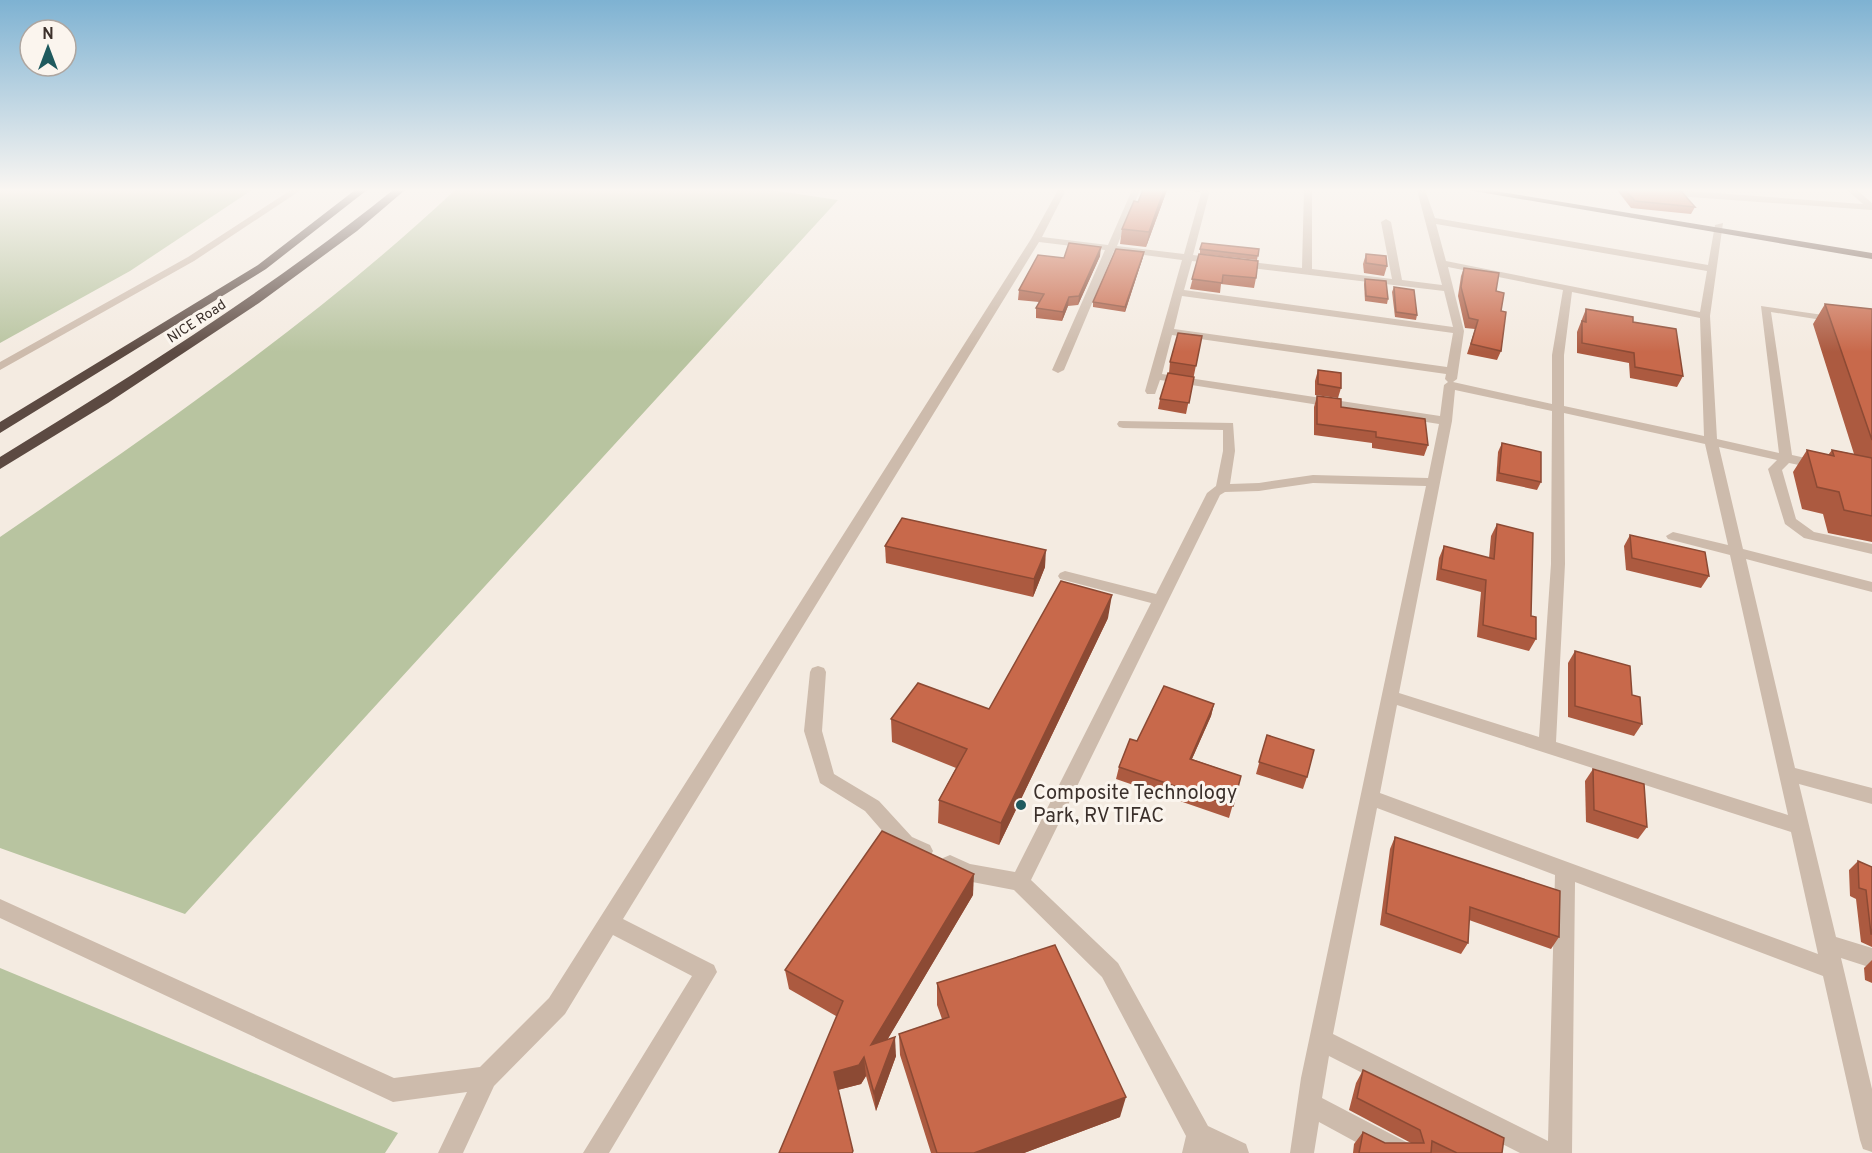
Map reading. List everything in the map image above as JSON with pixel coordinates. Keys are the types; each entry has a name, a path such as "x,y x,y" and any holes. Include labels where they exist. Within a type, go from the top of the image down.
{"highway":[{"name":"NICE Road","path":"0,428 262,267 292,244"},
{"name":"NICE Road","path":"0,464 239,312 333,244"}],"main road":[{"path":"1805,244 1872,256"},
{"path":"1834,244 1872,249"}],"street":[{"path":"0,367 214,244"},
{"path":"450,1153 486,1078 557,1006 1033,244"},
{"path":"1076,244 1450,289"},
{"path":"1058,370 1112,244"},
{"path":"1151,391 1192,244"},
{"path":"1306,272 1307,244"},
{"path":"1390,244 1398,283"},
{"path":"1302,1153 1321,1040 1446,421 1459,331 1438,244"},
{"path":"1568,244 1712,269"},
{"path":"1716,244 1705,316 1711,441 1872,1140"},
{"path":"1443,263 1705,316"},
{"path":"1547,746 1558,564 1558,355 1568,288"},
{"path":"1179,292 1459,331"},
{"path":"1786,458 1765,308 1872,325"},
{"path":"1168,331 1451,378 1559,409 1829,468"},
{"path":"1155,376 1446,421"},
{"path":"1123,424 1228,426 1229,451 1222,488"},
{"path":"1786,458 1775,469 1790,521 1809,534 1872,549"},
{"path":"1020,882 1214,493 1222,488 1259,487 1313,479 1433,482"},
{"path":"1673,536 1872,587"},
{"path":"1065,576 1160,600"},
{"path":"819,672 813,731 826,778 872,806 905,843 967,872 1020,882 1110,970 1197,1144 1236,1153"},
{"path":"1390,696 1800,827"},
{"path":"1787,773 1872,796"},
{"path":"1370,797 1832,969"},
{"path":"1560,1153 1565,870"},
{"path":"0,908 393,1090 486,1078"},
{"path":"595,1153 706,972 609,923"},
{"path":"1826,944 1872,958"},
{"path":"1321,1040 1546,1153"},
{"path":"1309,1104 1401,1153"}],"green space":[{"path":"0,244 171,244 130,271 0,343"},
{"path":"395,244 798,244 185,914 0,848 0,537 176,415 348,283"},
{"path":"0,968 398,1133 385,1153 0,1153"}],"building":[{"path":"1069,244 1101,247 1079,296 1069,297 1063,312 1036,308 1044,294 1019,290 1038,255 1064,258"},
{"path":"1202,244 1210,244 1259,249 1258,256 1200,249"},
{"path":"1116,249 1144,252 1125,307 1093,302"},
{"path":"1199,254 1258,261 1256,278 1223,275 1222,283 1192,279"},
{"path":"1366,254 1386,256 1387,266 1366,263"},
{"path":"1464,268 1499,273 1496,291 1504,293 1501,311 1506,312 1501,351 1471,344 1478,320 1469,318 1461,287"},
{"path":"1365,279 1386,281 1388,299 1366,296"},
{"path":"1394,287 1414,290 1417,315 1396,312"},
{"path":"1825,304 1872,309 1872,440"},
{"path":"1586,309 1633,317 1633,322 1676,329 1683,376 1635,367 1634,353 1582,343 1582,321 1586,322"},
{"path":"1178,333 1202,336 1196,366 1170,362"},
{"path":"1318,370 1341,373 1341,388 1318,384"},
{"path":"1168,373 1194,377 1189,403 1160,399"},
{"path":"1317,396 1341,399 1341,407 1425,419 1428,445 1376,437 1376,432 1317,424"},
{"path":"1502,443 1541,452 1541,482 1499,473"},
{"path":"1807,450 1834,456 1832,450 1872,458 1872,516 1844,510 1839,492 1817,487"},
{"path":"902,518 1046,550 1034,579 885,546"},
{"path":"1497,524 1533,533 1531,616 1536,617 1536,639 1483,625 1486,580 1441,569 1444,546 1494,559"},
{"path":"1630,535 1705,552 1709,576 1632,558"},
{"path":"1061,581 1112,595 1001,823 939,800 967,749 891,719 918,683 989,709"},
{"path":"1575,651 1630,666 1632,695 1640,697 1642,724 1575,706"},
{"path":"1164,686 1214,704 1190,759 1241,776 1233,806 1119,767 1130,739 1137,741"},
{"path":"1267,735 1314,750 1307,777 1259,762"},
{"path":"1593,769 1644,784 1647,827 1594,810"},
{"path":"882,831 974,874 871,1045 895,1037 874,1093 864,1057 859,1065 834,1072 852,1153 779,1153 843,1001 785,970"},
{"path":"1395,837 1560,891 1559,937 1470,907 1468,943 1386,913"},
{"path":"1858,861 1872,867 1872,934 1866,890 1859,888"},
{"path":"1055,945 1126,1097 974,1153 937,1153 899,1034 949,1017 937,983"},
{"path":"1363,1070 1504,1138 1502,1153 1457,1153 1432,1141 1431,1153 1359,1153 1363,1132 1385,1143 1424,1143 1420,1130 1357,1098"}],"place":[{"name":"Composite Technology Park, RV TIFAC","path":"1021,805"}]}
